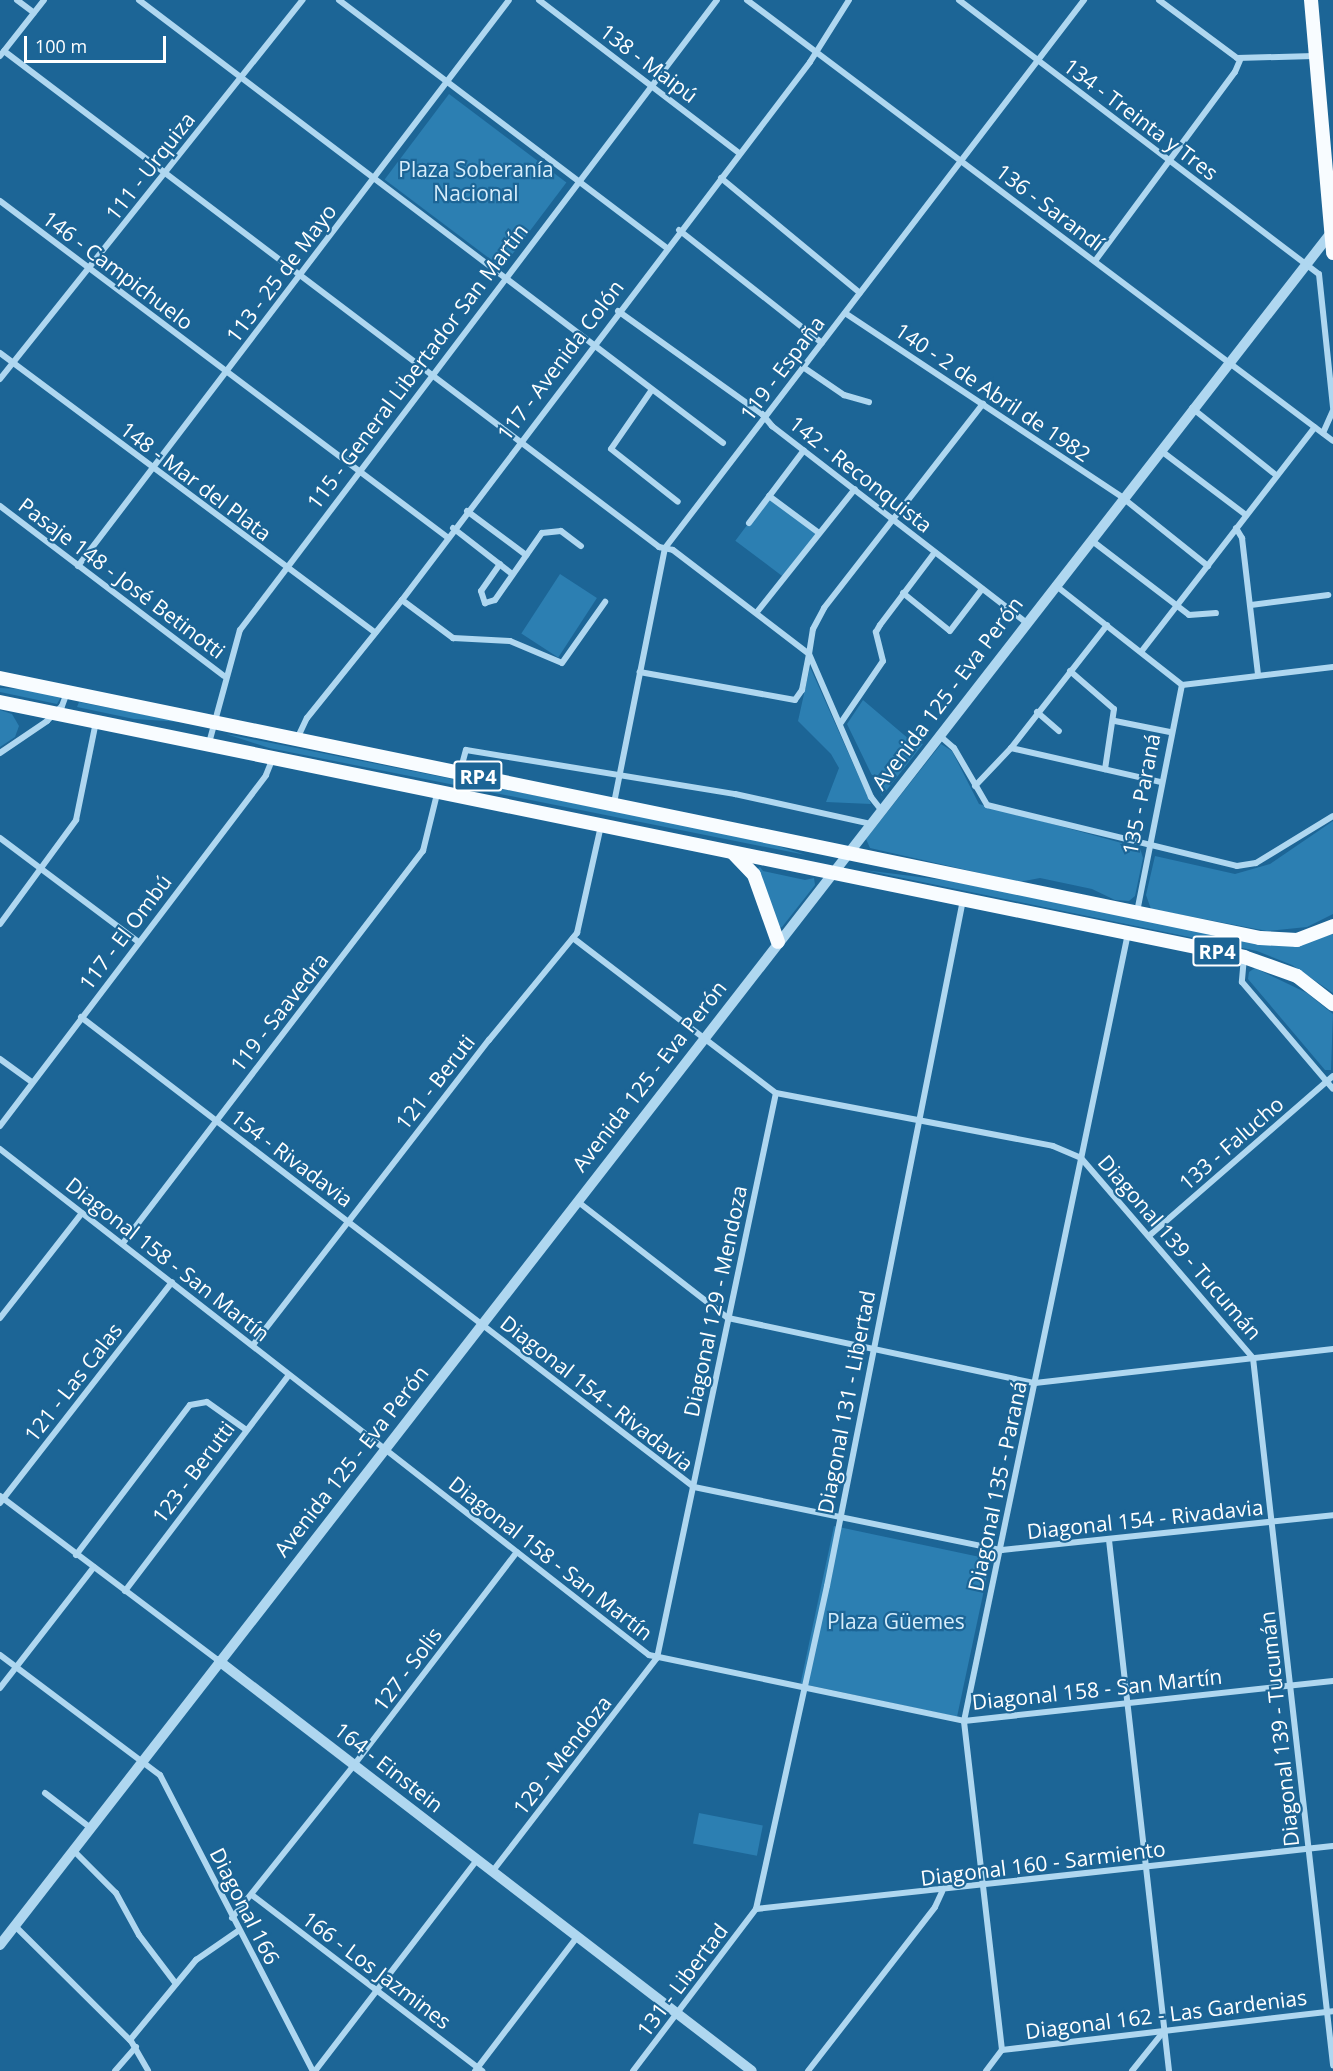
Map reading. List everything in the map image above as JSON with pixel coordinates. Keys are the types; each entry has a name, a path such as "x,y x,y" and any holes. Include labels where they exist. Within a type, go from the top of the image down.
{"main road":[{"path":"1311,0 1314,56 1333,253"},
{"name":"RP4","path":"0,678 1274,941 1297,940 1333,926"},
{"name":"RP4","path":"0,702 602,822 963,900 1244,957 1297,976 1333,1004"},
{"path":"732,851 754,875 778,942"}],"street":[{"path":"17,0 34,13"},
{"path":"44,0 2,53 520,441 665,548 757,612 809,654 882,811"},
{"path":"140,0 651,391 723,443"},
{"name":"111 - Urquiza","path":"0,379 303,0"},
{"path":"339,0 666,247"},
{"name":"113 - 25 de Mayo","path":"78,566 509,0"},
{"name":"138 - Maipú","path":"539,0 739,153"},
{"name":"115 - General Libertador San Martín","path":"209,744 236,635 357,471 717,0"},
{"name":"136 - Sarandí","path":"747,0 1333,441"},
{"name":"117 - Avenida Colón","path":"297,739 307,718 402,600 453,528 721,178 815,51 849,0"},
{"name":"134 - Treinta y Tres","path":"959,0 1322,278 1333,409"},
{"name":"119 - España","path":"613,805 665,548 1084,0"},
{"path":"1159,0 1240,60 1314,56"},
{"path":"1095,261 1235,72 1240,60"},
{"path":"721,178 860,293"},
{"name":"146 - Campichuelo","path":"0,201 447,537"},
{"path":"680,230 822,343"},
{"name":"Avenida 125 - Eva Perón","path":"1,1942 93,1830 219,1661 778,942 849,855 1191,408 1331,233"},
{"name":"142 - Reconquista","path":"618,311 766,418 893,521 1026,622"},
{"name":"140 - 2 de Abril de 1982","path":"845,313 1124,498 1208,566"},
{"name":"148 - Mar del Plata","path":"0,353 285,570 375,633"},
{"path":"803,367 844,394 869,402"},
{"path":"651,391 611,449 678,502"},
{"path":"640,672 795,700 802,690 813,629 824,608 983,404"},
{"path":"1191,408 1276,475"},
{"path":"1323,433 1333,409"},
{"path":"1141,652 1315,427"},
{"path":"749,523 804,450"},
{"path":"1159,450 1246,515"},
{"path":"757,612 855,489"},
{"path":"769,496 819,533"},
{"name":"Pasaje 148 - José Betinotti","path":"0,506 224,676"},
{"path":"467,511 526,555"},
{"path":"453,528 512,574"},
{"path":"500,564 481,591 483,601 495,600 542,533 554,528 581,546"},
{"path":"1236,528 1242,538 1258,675"},
{"path":"1090,540 1177,607 1193,616 1216,613"},
{"path":"840,724 883,661 884,651 876,632 935,552"},
{"path":"1055,585 1182,684 1333,667"},
{"path":"903,593 950,631 982,589"},
{"path":"1251,605 1328,596"},
{"path":"402,600 453,638 510,641 562,663 605,603"},
{"path":"975,786 1011,748 1107,625"},
{"path":"1070,671 1110,704 1115,721 1105,769"},
{"name":"135 - Paraná","path":"1137,912 1147,845 1182,684"},
{"path":"0,753 56,713 68,691"},
{"path":"1037,712 1059,731"},
{"path":"0,924 79,813 96,721"},
{"path":"1115,721 1170,732"},
{"path":"939,735 954,748 987,805 1237,866 1250,866 1333,816"},
{"path":"1011,748 1161,782"},
{"path":"460,772 466,750 746,796 872,824"},
{"name":"117 - El Ombú","path":"0,1126 137,941 266,774 274,756"},
{"name":"119 - Saavedra","path":"123,1244 423,851 438,790"},
{"name":"121 - Beruti","path":"253,1345 489,1040 573,938 584,915 602,822"},
{"path":"0,838 137,941"},
{"name":"Diagonal 131 - Libertad","path":"756,1909 804,1689 963,900"},
{"name":"Diagonal 135 - Paraná","path":"1002,2050 964,1721 1002,1550 1128,933"},
{"name":"Diagonal 139 - Tucumán","path":"573,938 776,1093 1053,1146 1081,1158 1150,1235 1253,1358 1330,2011 1333,2065"},
{"path":"1244,957 1242,982 1333,1089"},
{"name":"154 - Rivadavia","path":"81,1017 482,1325"},
{"path":"0,1059 32,1082"},
{"name":"133 - Falucho","path":"1150,1235 1333,1076"},
{"name":"Diagonal 129 - Mendoza","path":"657,1658 776,1093"},
{"name":"Diagonal 158 - San Martín","path":"0,1149 386,1448 644,1653 657,1658 964,1721 1333,1681"},
{"path":"577,1201 728,1318 1035,1383 1333,1349"},
{"path":"0,1318 82,1213"},
{"name":"121 - Las Calas","path":"1,1499 172,1282"},
{"name":"Diagonal 154 - Rivadavia","path":"482,1325 694,1487 1002,1550 1333,1515"},
{"name":"123 - Berutti","path":"125,1591 245,1429 290,1375"},
{"path":"76,1555 190,1405 207,1402 245,1429"},
{"name":"164 - Einstein","path":"1,1499 219,1661 752,2071"},
{"path":"1109,1540 1169,2071"},
{"name":"127 - Solis","path":"232,1918 354,1766 517,1552"},
{"path":"0,1688 94,1567"},
{"name":"Diagonal 166","path":"0,1655 132,1758 152,1765 165,1783 238,1930 314,2071"},
{"name":"129 - Mendoza","path":"492,1872 657,1658"},
{"path":"45,1793 93,1830"},
{"name":"Diagonal 160 - Sarmiento","path":"756,1909 942,1892 1333,1846"},
{"path":"75,1852 116,1893 139,1935 176,1984"},
{"path":"314,2071 378,1992 477,1860"},
{"path":"808,2071 935,1907 942,1892"},
{"name":"166 - Los Jazmines","path":"252,1895 479,2070"},
{"name":"131 - Libertad","path":"633,2071 756,1909"},
{"path":"15,1926 130,2040 148,2071"},
{"path":"130,2040 196,1960 238,1930"},
{"path":"479,2070 577,1937"},
{"name":"Diagonal 162 - Las Gardenias","path":"1002,2050 1330,2011"},
{"path":"1132,2071 1164,2031"},
{"path":"115,2071 136,2047"},
{"path":"986,2071 1002,2050"}],"green space":[{"name":"Plaza Soberanía Nacional","path":"449,94 566,182 502,268 385,179"},
{"path":"769,496 819,533 785,578 735,541"},
{"path":"560,574 597,598 558,658 521,634"},
{"path":"810,667 871,804 826,802 839,768 831,754 798,721"},
{"path":"0,688 21,689 61,697 57,704 0,692"},
{"path":"863,700 910,740 923,744 882,796 847,724"},
{"path":"79,702 182,722 134,719 77,707"},
{"path":"0,710 12,714 19,726 15,737 0,747"},
{"path":"226,734 759,840 806,855 269,748"},
{"path":"941,744 952,751 979,804 1140,848 1143,858 1135,896 1129,901 1115,900 1092,889 1040,878 1019,882 870,848 866,839"},
{"path":"1333,821 1333,914 1307,927 1267,931 1151,909 1146,895 1155,856 1235,874 1270,864"},
{"path":"760,867 763,871 805,880 814,878 815,885 782,927 779,928 756,870"},
{"path":"864,870 951,881 1259,944 1297,945 1333,934 1333,993 1292,965 1257,951"},
{"path":"1255,968 1307,993 1333,1014 1331,1070 1325,1070 1248,979 1249,972"},
{"name":"Plaza Güemes","path":"834,1526 991,1559 957,1717 801,1683"},
{"path":"699,1813 763,1825 757,1856 693,1843"}]}
